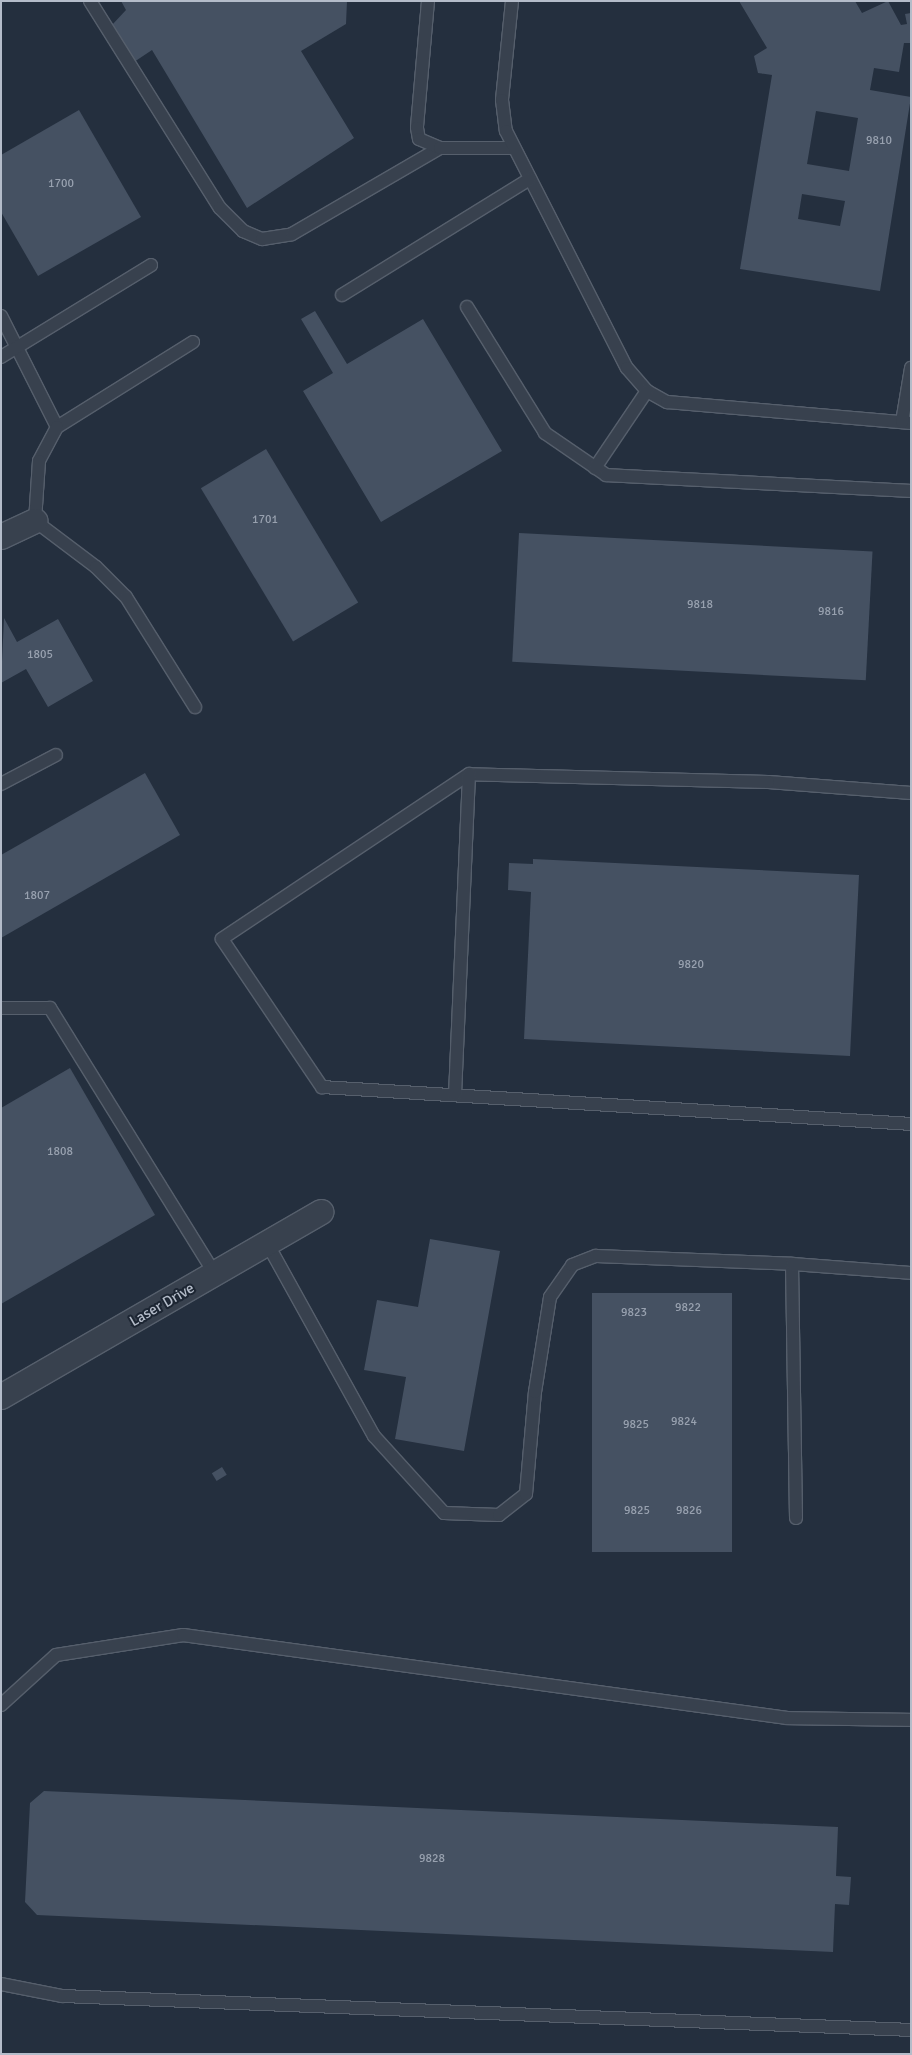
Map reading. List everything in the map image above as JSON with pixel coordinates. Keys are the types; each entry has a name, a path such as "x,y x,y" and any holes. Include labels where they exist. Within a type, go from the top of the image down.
{"street":[{"path":"1,537 35,521"},
{"name":"Laser Drive","path":"1,1397 322,1212"}],"lane":[{"path":"90,1 220,208 243,231 262,239 292,234 440,148"},
{"path":"428,1 417,128 419,138 440,148 514,148"},
{"path":"512,1 502,100 506,131 627,368 646,392 667,402 906,422 911,368"},
{"path":"342,295 530,179"},
{"path":"1,357 151,264"},
{"path":"467,307 545,433 606,475 911,491"},
{"path":"1,316 57,427"},
{"path":"193,342 57,427 39,461 35,521 96,567 126,597 195,706"},
{"path":"595,468 646,392"},
{"path":"1,784 56,755"},
{"path":"911,792 768,782 469,774 222,939 322,1087 911,1124"},
{"path":"455,1095 469,774"},
{"path":"1,1008 50,1008 215,1274"},
{"path":"267,1243 374,1436 444,1514 500,1515 526,1494 536,1392 550,1297 572,1265 596,1256 792,1264 911,1273"},
{"path":"792,1264 796,1518"},
{"path":"1,1705 56,1655 183,1634 787,1718 911,1720"},
{"path":"1,1984 62,1996 911,2030"}],"building":[{"path":"121,1 347,1 346,24 301,51 354,138 247,208 152,50 134,62 112,25 126,10"},
{"path":"739,1 855,1 862,13 888,1 901,25 907,24 905,14 911,13 911,43 904,43 899,72 874,68 870,90 911,97 880,291 740,269 772,75 758,73 754,56 767,48","holes":["816,111 858,118 849,171 807,164","802,194 845,201 840,226 798,219"]},
{"path":"79,110 141,217 38,276 1,212 1,155"},
{"path":"315,311 347,364 423,319 502,451 381,522 303,391 333,373 301,319"},
{"path":"266,449 358,602 293,642 201,488"},
{"path":"519,533 873,552 866,680 512,662"},
{"path":"4,618 17,642 58,619 93,681 48,707 26,669 1,683"},
{"path":"145,773 180,835 1,938 1,855"},
{"path":"533,859 859,875 850,1056 524,1039 531,892 508,890 509,863 533,864"},
{"path":"70,1068 155,1215 1,1304 1,1108"},
{"path":"430,1239 500,1251 464,1451 395,1439 406,1377 364,1370 377,1300 418,1307"},
{"path":"592,1293 732,1293 732,1552 592,1552"},
{"path":"222,1467 227,1475 217,1481 212,1473"},
{"path":"44,1791 838,1827 836,1876 851,1877 849,1905 835,1904 833,1952 37,1915 25,1902 30,1803"}]}
